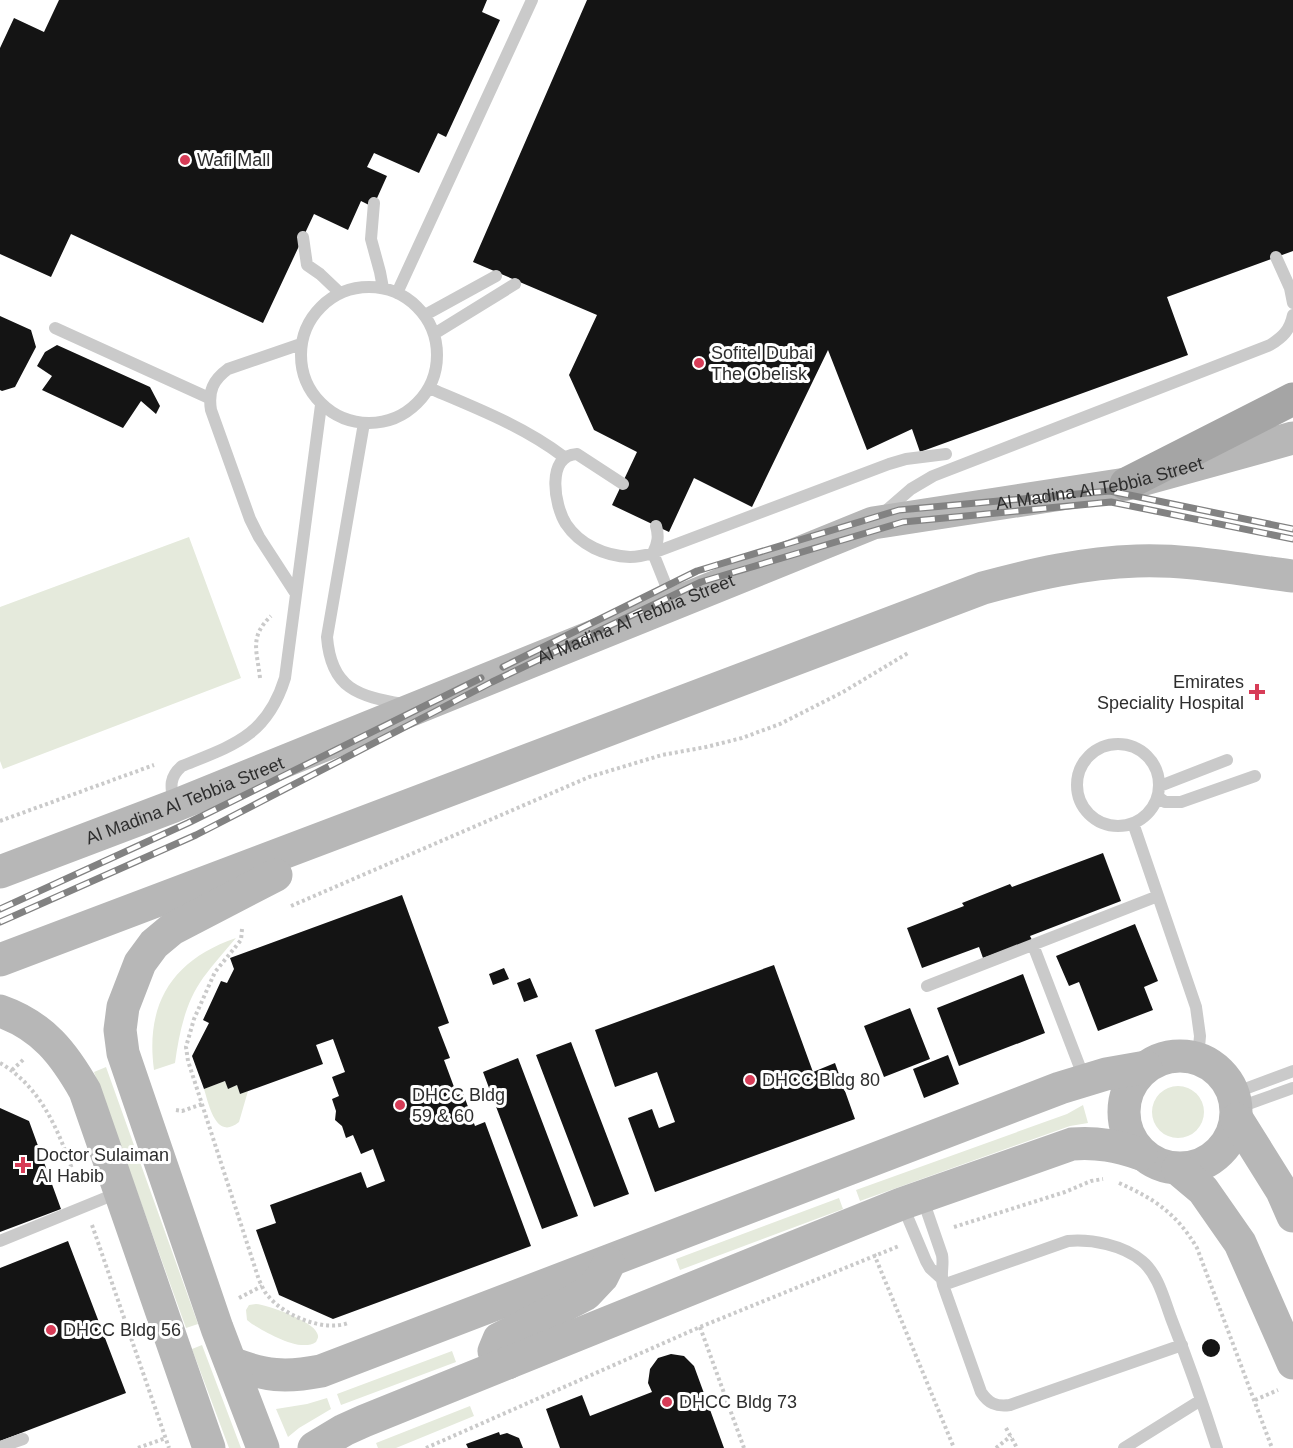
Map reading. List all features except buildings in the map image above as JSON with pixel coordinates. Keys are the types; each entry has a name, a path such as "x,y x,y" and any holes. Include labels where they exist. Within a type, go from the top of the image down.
{"main road":[{"path":"1126,484 1293,399"}],"street":[{"name":"Al Madina Al Tebbia Street","path":"0,872 174,806 422,707 873,523 1126,484 1293,438"},
{"path":"0,960 983,588 1034,574 1083,565 1139,561 1187,563 1293,576"},
{"path":"263,1448 123,1053 120,1030 123,1007 140,963 154,944 172,928 315,855 341,830"},
{"path":"0,1011 28,1024 46,1037 69,1062 86,1091 209,1448"},
{"path":"1141,1154 1131,1141 1125,1125 1124,1109 1127,1093 1135,1078 1146,1067 1158,1060 1171,1056 1198,1058 1220,1071 1236,1107 1282,1191 1293,1216"},
{"path":"231,1363 253,1372 274,1376 295,1376 321,1371 1084,1080 1146,1067"},
{"path":"314,1448 364,1421 911,1200 1072,1144 1091,1142 1110,1144 1141,1154 1158,1165 1178,1169 1195,1167 1210,1161 1223,1149 1232,1135 1236,1107"},
{"path":"1178,1169 1203,1190 1240,1243 1288,1376"},
{"path":"508,1363 497,1357 494,1351 499,1339 586,1294 602,1277 610,1261"}],"lane":[{"path":"398,292 532,0"},
{"path":"374,203 371,239 381,272 383,288"},
{"path":"303,237 307,265 320,273 340,293"},
{"path":"1276,257 1290,288 1293,303"},
{"path":"425,315 496,276"},
{"path":"434,334 515,284"},
{"path":"361,287 383,288 398,292 413,302 425,315 434,334 437,352 436,370 429,388 417,403 402,415 384,422 364,423 341,417 321,405 308,387 301,366 301,344 308,323 322,305 340,293 361,287"},
{"path":"873,523 891,504 933,476 1270,345 1283,336 1293,315"},
{"path":"55,328 209,398"},
{"path":"296,594 250,519 211,410 209,398 212,386 228,369 301,344"},
{"path":"429,388 511,423 538,438 564,457"},
{"path":"174,806 171,780 176,771 182,766 248,736 272,710 280,694 285,678 321,405"},
{"path":"364,423 327,637 328,652 332,666 352,690 366,697 422,707"},
{"path":"623,484 577,454 564,457 559,463 556,475 558,498 566,523 576,536 591,547 607,554 632,557 653,553 889,464 906,459 946,454"},
{"path":"656,526 658,535 653,553 674,604"},
{"path":"1122,744 1144,753 1152,762 1158,773 1159,792 1152,808 1143,818 1120,826 1108,825 1087,813 1077,791 1077,779 1088,756 1109,745 1122,744"},
{"path":"1159,792 1227,760"},
{"path":"1159,792 1165,802 1181,802 1255,776"},
{"path":"1133,823 1196,1007 1200,1036 1198,1058"},
{"path":"927,986 1158,896"},
{"path":"1033,945 1084,1080"},
{"path":"1236,1107 1293,1071"},
{"path":"1236,1107 1293,1088"},
{"path":"0,1241 121,1191"},
{"path":"911,1200 926,1261 942,1282 981,1392 986,1399 1001,1406 1010,1405 1182,1345"},
{"path":"911,1200 942,1254 944,1271 942,1282"},
{"path":"942,1282 1068,1241 1085,1240 1100,1243 1133,1255 1150,1270 1161,1291 1217,1448"},
{"path":"1124,1448 1201,1400"},
{"path":"0,1447 23,1439"}],"path":[{"path":"261,687 255,639 271,616 282,610 294,608"},
{"path":"286,907 589,777 662,755 742,738 780,724 843,692 916,648"},
{"path":"0,821 155,764"},
{"path":"241,923 241,940 216,972 189,1034 186,1047 188,1061 262,1287 267,1295 276,1304 312,1323 326,1327 355,1321"},
{"path":"0,1063 12,1070 44,1107 64,1146 169,1448"},
{"path":"171,1110 182,1111 202,1104"},
{"path":"860,1221 954,1448"},
{"path":"237,1298 262,1287"},
{"path":"426,1448 700,1327 744,1448"},
{"path":"1254,1400 1288,1376"},
{"path":"996,1448 1011,1436"},
{"path":"138,1448 166,1438"}],"shaded area":[{"path":"189,537 241,678 3,769 0,761 0,607"},
{"path":"236,938 207,973 187,1008 175,1063 154,1070 152,1046 154,1025 159,1005 168,988 180,972 195,959 214,947"},
{"path":"106,1067 198,1324 186,1328 94,1072"},
{"path":"225,1081 228,1088 237,1085 240,1094 248,1091 239,1122 231,1127 219,1124 215,1119 204,1089"},
{"path":"1178,1086 1188,1088 1196,1094 1202,1102 1204,1112 1202,1122 1196,1130 1188,1136 1178,1138 1168,1136 1160,1130 1154,1122 1152,1112 1154,1102 1160,1094 1168,1088"},
{"path":"1083,1105 1088,1123 1070,1126 860,1201 856,1190 1067,1114"},
{"path":"839,1198 843,1209 680,1270 676,1259"},
{"path":"256,1304 280,1310 314,1328 318,1338 316,1342 309,1345 292,1343 252,1324 247,1320 246,1310 249,1305"},
{"path":"202,1345 241,1448 229,1448 192,1349"},
{"path":"452,1351 456,1362 341,1405 337,1394"},
{"path":"327,1398 331,1409 288,1437 276,1409"},
{"path":"470,1406 474,1416 396,1448 378,1448 376,1443"}],"railway":[{"path":"503,667 697,571 899,510 1110,491 1293,529"},
{"path":"0,922 196,835 492,682 701,582 903,522 1111,502 1293,539"},
{"path":"0,909 188,823 481,678"}],"place":[{"name":"Wafi Mall","path":"185,160"},
{"name":"Sofitel Dubai The Obelisk","path":"699,363"},
{"name":"Emirates Speciality Hospital","path":"1257,692"},
{"name":"DHCC Bldg 80","path":"750,1080"},
{"name":"DHCC Bldg 59 & 60","path":"400,1105"},
{"name":"Doctor Sulaiman Al Habib","path":"23,1165"},
{"name":"DHCC Bldg 56","path":"51,1330"},
{"name":"DHCC Bldg 73","path":"667,1402"}]}
